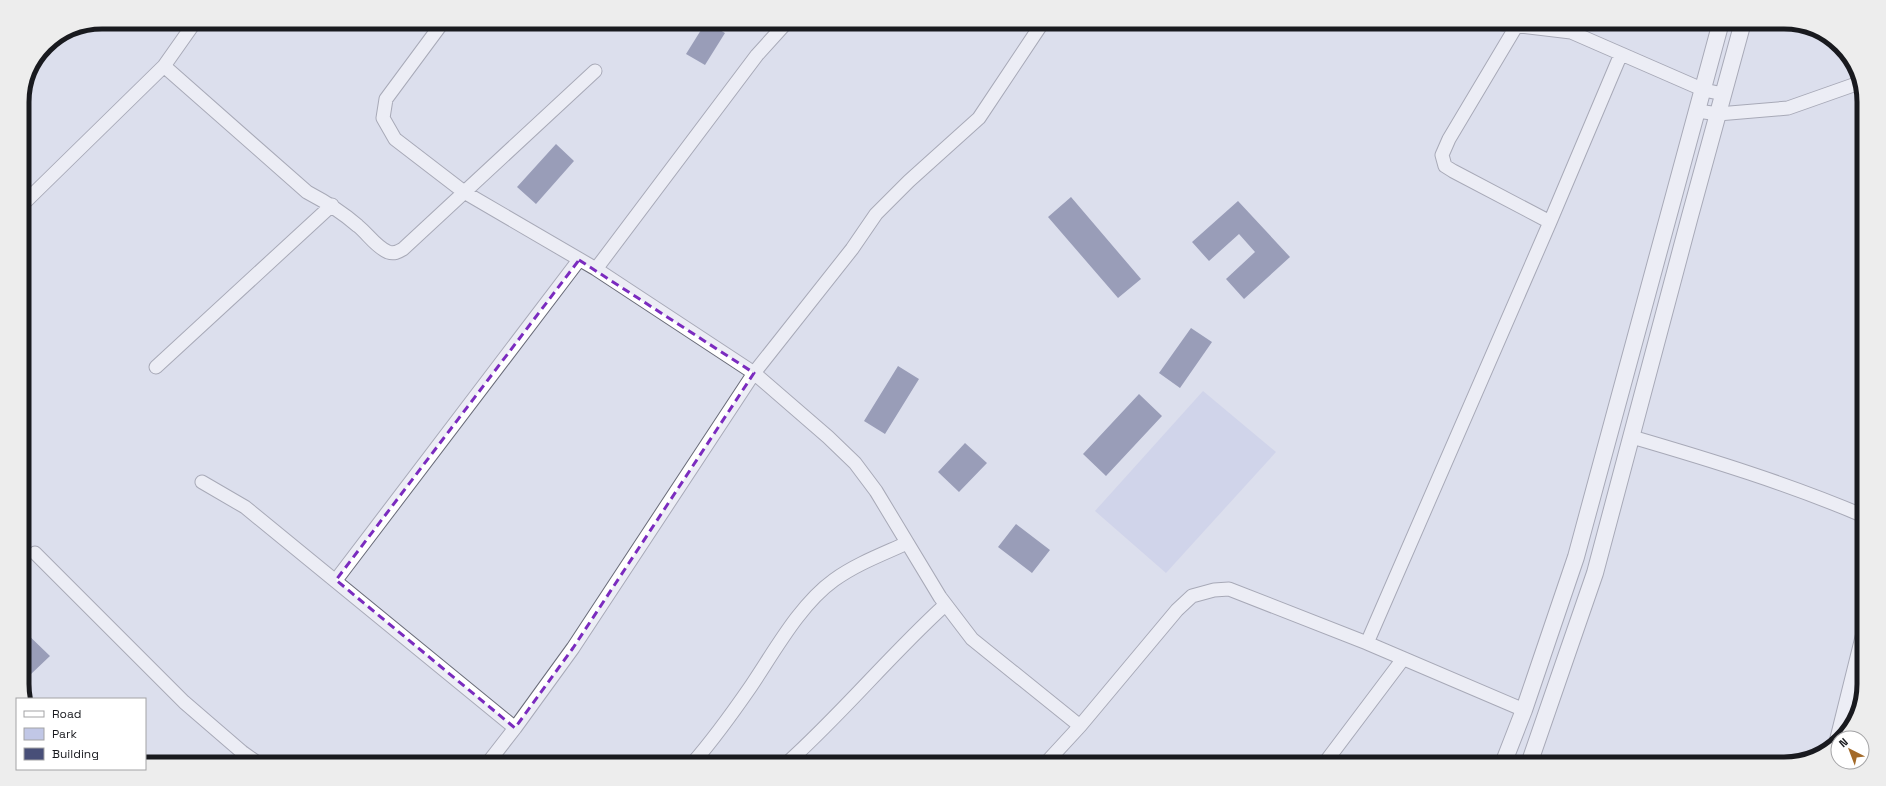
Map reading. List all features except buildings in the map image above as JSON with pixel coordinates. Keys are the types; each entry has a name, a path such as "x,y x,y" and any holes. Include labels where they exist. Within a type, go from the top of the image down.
{"street":[{"path":"29,198 164,66 190,29"},
{"path":"438,29 386,99 382,118 395,139 464,192 596,269 754,373 828,437 855,463 876,491 946,605 972,639 1080,726"},
{"path":"596,269 757,55 781,29"},
{"path":"493,757 516,728 573,648 754,373 852,249 876,214 909,180 979,118 1038,29"},
{"path":"1515,29 1449,139 1442,155 1445,166 1453,171 1550,222"},
{"path":"1548,29 1571,32 1704,90 1723,94"},
{"path":"1506,757 1524,710 1576,557 1720,29"},
{"path":"1531,757 1592,586 1741,29"},
{"path":"1367,643 1550,222 1621,54"},
{"path":"164,66 307,192 332,205 360,227 381,248 389,252 396,253 403,249 595,71"},
{"path":"1698,111 1718,114 1788,108 1855,84"},
{"path":"156,367 332,205"},
{"path":"1671,212 1690,216"},
{"path":"336,580 579,260"},
{"path":"1632,437 1715,461 1828,501 1857,513"},
{"path":"202,482 245,507 516,728"},
{"path":"697,757 748,690 777,645 802,612 822,590 847,572 907,543"},
{"path":"35,553 184,702 249,757"},
{"path":"1051,757 1080,726 1177,610 1192,596 1214,590 1230,589 1367,643 1524,710"},
{"path":"794,757 818,735 899,650 946,605"},
{"path":"1839,730 1857,657"},
{"path":"1329,757 1403,659"}],"highlighted area":[{"path":"579,260 754,373 573,648 515,728 336,580"}],"green space":[{"path":"1203,391 1276,452 1166,573 1095,511"}]}
